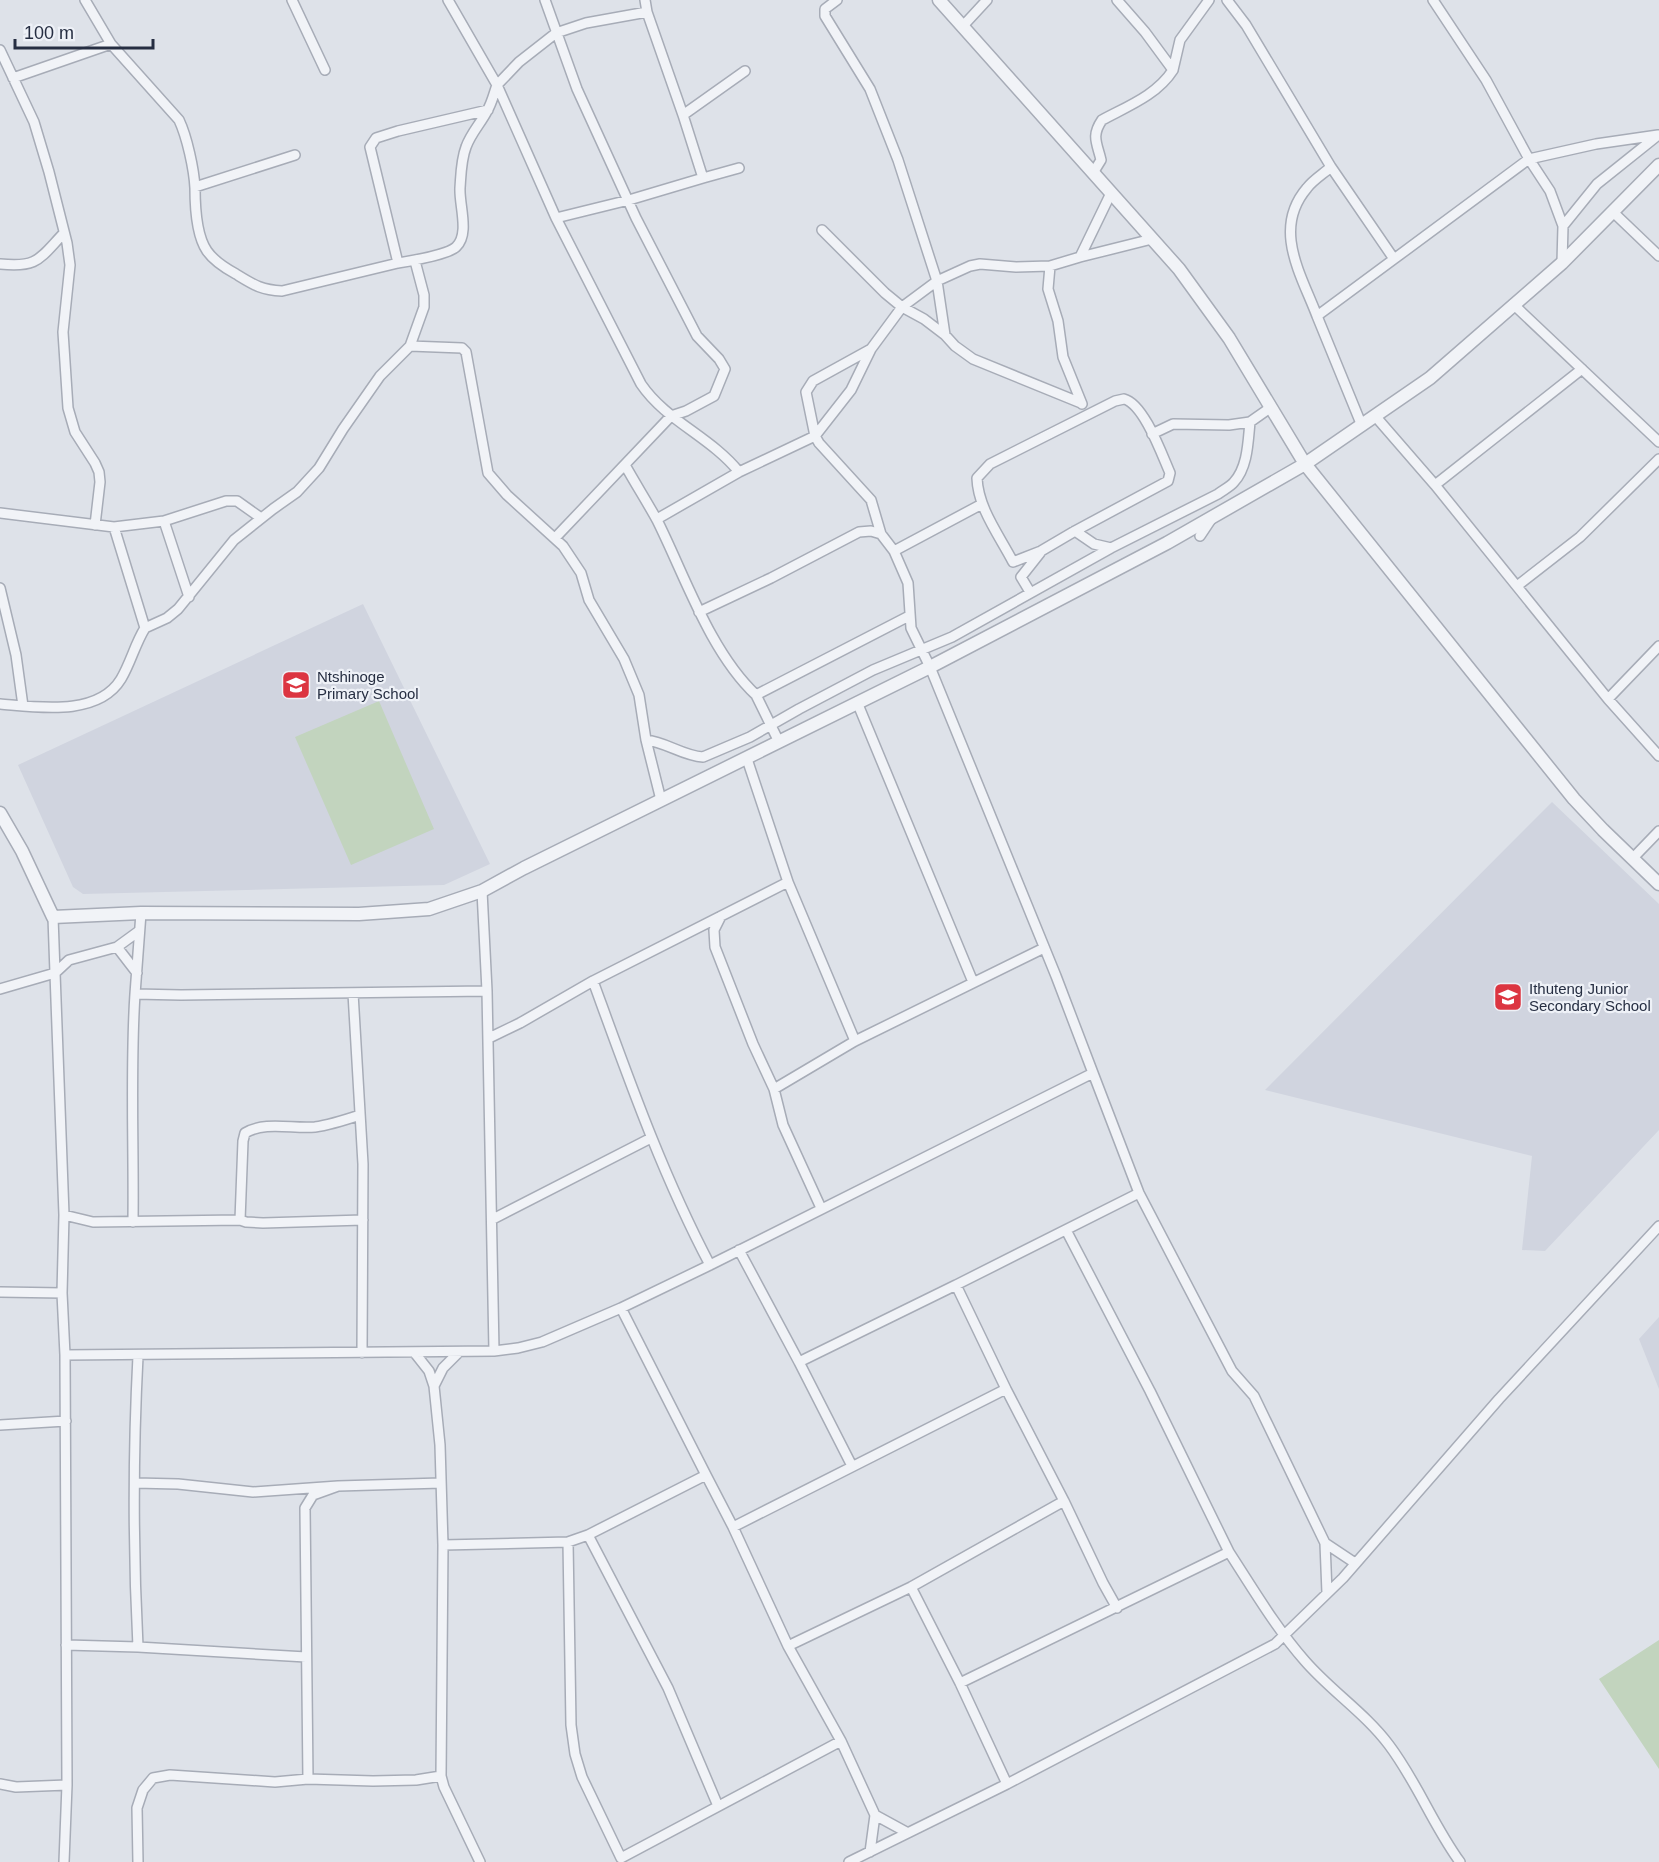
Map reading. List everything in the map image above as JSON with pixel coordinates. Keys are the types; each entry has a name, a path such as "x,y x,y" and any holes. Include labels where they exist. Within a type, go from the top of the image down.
{"street":[{"path":"85,0 111,44 179,120 184,131 195,187 196,218 206,250 220,265 265,290 282,291 398,263 416,261 455,248 461,239 463,226 460,195 461,164 466,147 474,130 488,110 497,85 519,62 556,33 586,23 646,12"},
{"path":"292,0 326,70"},
{"path":"448,0 497,85 556,218 641,384 652,399 671,416 715,446 739,472"},
{"path":"545,0 577,89 629,201 697,336 725,369 714,396 671,416 555,538"},
{"path":"645,0 646,12 683,115 702,178"},
{"path":"837,0 825,9 825,16 870,89 898,160 937,281 945,335"},
{"path":"939,0 1152,238 1210,309 1305,464 1574,799 1659,884"},
{"path":"962,27 987,0"},
{"path":"1117,0 1173,70"},
{"path":"1092,173 1101,160 1095,136 1096,128 1102,120 1155,91 1165,83 1173,70 1180,40 1209,0"},
{"path":"1227,0 1246,25 1331,166 1394,259"},
{"path":"1433,0 1485,80 1529,159 1550,191 1563,226 1562,263"},
{"path":"13,78 111,44"},
{"path":"0,50 34,122 50,172 64,233 70,265 63,332 68,408 75,432 99,472 95,525"},
{"path":"683,115 745,71"},
{"path":"398,263 370,147 372,142 376,138 398,131 488,110"},
{"path":"1317,316 1529,159 1596,144 1659,135"},
{"path":"1563,226 1597,184 1659,135"},
{"path":"195,187 295,154"},
{"path":"53,917 141,913 359,914 429,909 482,891 930,667 1167,543 1305,464 1430,378 1562,263 1659,165"},
{"path":"1331,166 1307,188 1294,208 1289,236 1317,316 1362,426"},
{"path":"556,218 629,201 739,168"},
{"path":"1080,257 1111,193"},
{"path":"1613,212 1659,256"},
{"path":"822,230 885,293 902,307 924,319 973,359 1082,403"},
{"path":"0,264 21,266 36,262 64,233"},
{"path":"657,519 739,472 816,436 851,390 871,349 902,307 937,281 970,266 980,264 1016,267 1050,266 1152,238"},
{"path":"0,704 50,708 98,701 120,680 145,628 167,618 178,609 234,540 297,492 319,468 380,376 410,346 424,308 424,295 416,261"},
{"path":"1050,266 1048,289 1058,321 1063,357 1082,403 1089,414"},
{"path":"1513,304 1659,442"},
{"path":"410,346 462,348 466,351 488,473 507,495 555,538 573,558 581,573 589,600 624,659 639,694 646,740 661,800"},
{"path":"871,349 808,386 806,392 816,436 819,443 871,501 881,534 894,551 908,583 911,628 930,667 1044,948 1139,1193 1232,1371 1254,1396 1325,1543 1327,1593"},
{"path":"1434,484 1582,369"},
{"path":"1013,562 1041,551 1168,481 1170,472 1152,434 1145,420 1129,400 1115,401 990,464 977,478 982,504 1021,577 1030,592"},
{"path":"1152,434 1173,424 1229,425 1250,422 1270,408"},
{"path":"1376,417 1434,484 1608,699 1659,756"},
{"path":"646,740 656,741 695,757 703,757 750,737 873,670 952,636 1111,548 1218,494 1235,482 1248,447 1250,422"},
{"path":"1516,586 1580,537 1659,459"},
{"path":"625,465 657,519 699,612 745,685 756,695 779,742"},
{"path":"0,513 114,527 164,520 226,501 237,501 261,518"},
{"path":"894,551 982,504"},
{"path":"1200,536 1214,515"},
{"path":"164,520 189,597"},
{"path":"114,527 145,628"},
{"path":"699,612 859,532 871,531 881,534"},
{"path":"1075,531 1094,544 1111,548"},
{"path":"1021,577 1041,551"},
{"path":"0,588 16,655 23,706"},
{"path":"756,695 909,616"},
{"path":"1608,699 1659,646"},
{"path":"857,702 973,982"},
{"path":"747,759 788,882 855,1041"},
{"path":"0,813 22,851 53,917 64,1215 62,1293 66,1421 64,1862"},
{"path":"1632,859 1659,831"},
{"path":"489,1038 520,1023 592,981 788,882"},
{"path":"482,891 489,1038 494,1351"},
{"path":"133,1222 133,1033 141,913"},
{"path":"721,916 714,930 715,947 753,1044 774,1089 783,1125 821,1208"},
{"path":"0,989 55,974 69,960 117,947 139,931"},
{"path":"117,947 136,973"},
{"path":"774,1089 855,1041 1044,948"},
{"path":"592,981 651,1138 686,1219 710,1265"},
{"path":"135,994 487,991"},
{"path":"353,993 363,1220 362,1353"},
{"path":"65,1355 459,1352 494,1351 542,1342 621,1308 710,1265 1093,1073"},
{"path":"240,1220 245,1133 255,1127 312,1127 332,1124 360,1115"},
{"path":"493,1219 651,1138"},
{"path":"799,1362 956,1286 1139,1193"},
{"path":"64,1215 93,1222 240,1220 263,1223 363,1220"},
{"path":"849,1862 1007,1784 1266,1650 1284,1636 1343,1578 1499,1399 1659,1226"},
{"path":"1066,1230 1150,1391 1229,1552 1284,1636 1318,1675 1388,1743 1411,1777 1460,1862"},
{"path":"740,1250 852,1466"},
{"path":"956,1286 1117,1608"},
{"path":"0,1292 62,1293"},
{"path":"621,1308 733,1527 788,1647 841,1741 874,1815 870,1852"},
{"path":"414,1352 429,1371 434,1386 440,1445 443,1545 441,1776 444,1787 480,1862"},
{"path":"434,1386 442,1368 459,1352"},
{"path":"138,1356 134,1419 138,1647"},
{"path":"733,1527 1006,1389"},
{"path":"0,1425 66,1421"},
{"path":"443,1545 568,1542 588,1535 706,1475"},
{"path":"135,1483 178,1484 253,1492 338,1486 441,1484"},
{"path":"308,1779 305,1508 313,1495 338,1486"},
{"path":"788,1647 911,1587 1064,1501"},
{"path":"588,1535 668,1688 718,1806"},
{"path":"568,1542 571,1725 575,1754 582,1777 622,1860 841,1741"},
{"path":"1325,1543 1355,1563"},
{"path":"960,1683 1229,1552"},
{"path":"911,1587 960,1683 1007,1784"},
{"path":"66,1645 306,1657"},
{"path":"138,1862 137,1808 143,1790 153,1778 180,1776 275,1782 308,1779 416,1780 441,1776"},
{"path":"0,1784 16,1787 66,1785"},
{"path":"874,1815 908,1833"}],"shaded area":[{"name":"Ntshinoge Primary School","path":"363,604 490,864 444,885 83,894 73,887 18,765"},
{"name":"Ithuteng Junior Secondary School","path":"1552,802 1659,904 1659,1130 1545,1251 1522,1250 1532,1156 1265,1090"},
{"path":"1659,1317 1659,1389 1639,1339"}],"green space":[{"path":"379,701 434,829 351,865 295,737"},
{"path":"1659,1640 1659,1769 1599,1679"}],"place":[{"name":"Ntshinoge Primary School","path":"296,685"},
{"name":"Ithuteng Junior Secondary School","path":"1508,997"}]}
